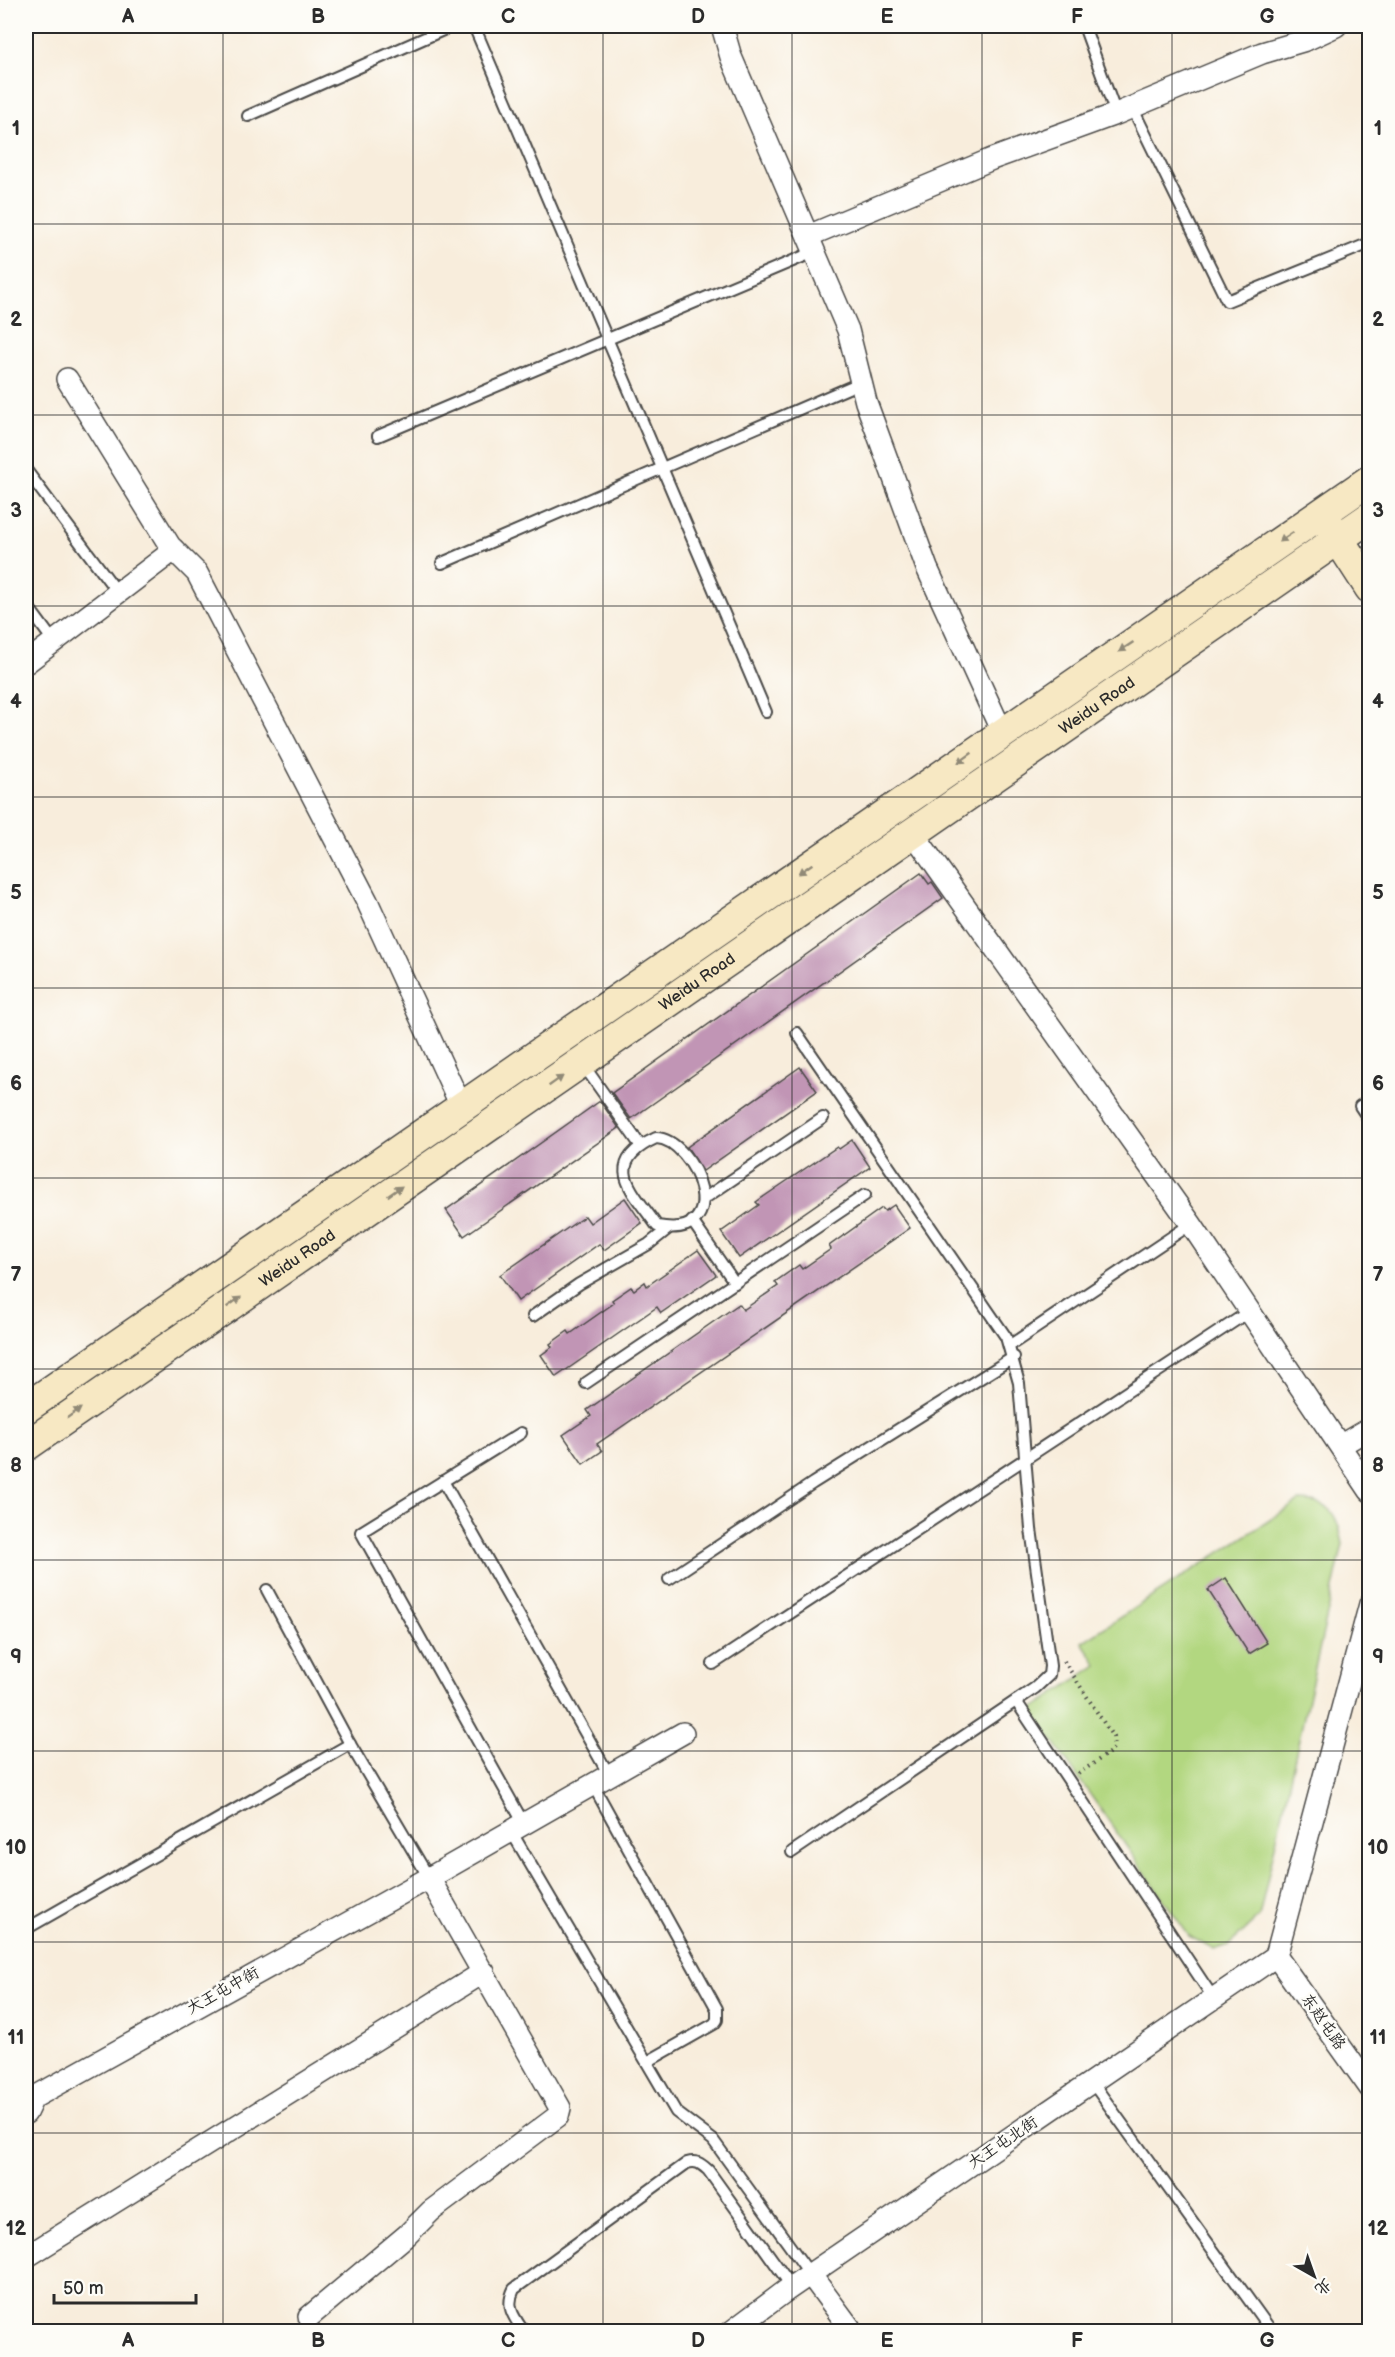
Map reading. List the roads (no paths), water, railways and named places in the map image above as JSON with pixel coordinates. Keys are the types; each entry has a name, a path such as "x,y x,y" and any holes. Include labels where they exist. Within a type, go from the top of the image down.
{"main road":[{"name":"Weidu Road","path":"26,1408 1322,513 1366,500"},
{"name":"Weidu Road","path":"26,1446 1338,539 1366,500"},
{"path":"1322,513 1370,588"}],"street":[{"path":"722,26 732,57 848,330 866,402 927,568 1002,732"},
{"path":"811,244 992,159 1124,111 1262,53 1306,40 1336,26"},
{"path":"67,380 174,550 197,573 368,901 461,1106"},
{"path":"26,663 174,550"},
{"path":"913,833 1191,1224 1341,1444 1370,1491"},
{"path":"1341,1444 1370,1428"},
{"path":"1276,1956 1370,1604"},
{"name":"大王屯中街","path":"28,2098 429,1878 683,1733"},
{"path":"309,2317 407,2235 431,2211 558,2116 560,2108 429,1878"},
{"name":"大王屯北街","path":"731,2331 810,2274 1276,1956"},
{"name":"东赵屯路","path":"1276,1956 1370,2088"},
{"path":"26,2257 484,1972"},
{"path":"810,2274 853,2331"}],"lane":[{"path":"248,116 452,26"},
{"path":"474,26 766,712"},
{"path":"1084,26 1124,111 1227,301 1370,243"},
{"path":"378,436 607,339 811,244"},
{"path":"442,563 862,382"},
{"path":"26,470 118,593"},
{"path":"26,604 54,642"},
{"path":"792,1852 1016,1701 1049,1675 1050,1666 1031,1529 1019,1383 1012,1352 797,1033"},
{"path":"582,1063 640,1145"},
{"path":"1370,1100 1360,1106 1370,1121"},
{"path":"705,1198 823,1118"},
{"path":"534,1316 579,1284 642,1249 669,1228 692,1221 700,1213 705,1198 700,1180 676,1145 665,1138 656,1138 640,1145 630,1156 624,1169 624,1179 657,1226 669,1228"},
{"path":"586,1383 865,1195"},
{"path":"692,1221 735,1283"},
{"path":"669,1579 1012,1352 1191,1224"},
{"path":"713,1664 1250,1311"},
{"path":"521,1433 361,1532 517,1828 676,2112 713,2140 810,2274"},
{"path":"443,1481 601,1780 717,2009 717,2020 714,2024 647,2062"},
{"path":"267,1590 350,1744 429,1878"},
{"path":"1016,1701 1214,1999"},
{"path":"26,1929 350,1744"},
{"path":"1092,2082 1272,2331"},
{"path":"524,2331 511,2313 509,2303 514,2289 692,2161 700,2163 708,2170 792,2287"}]}
